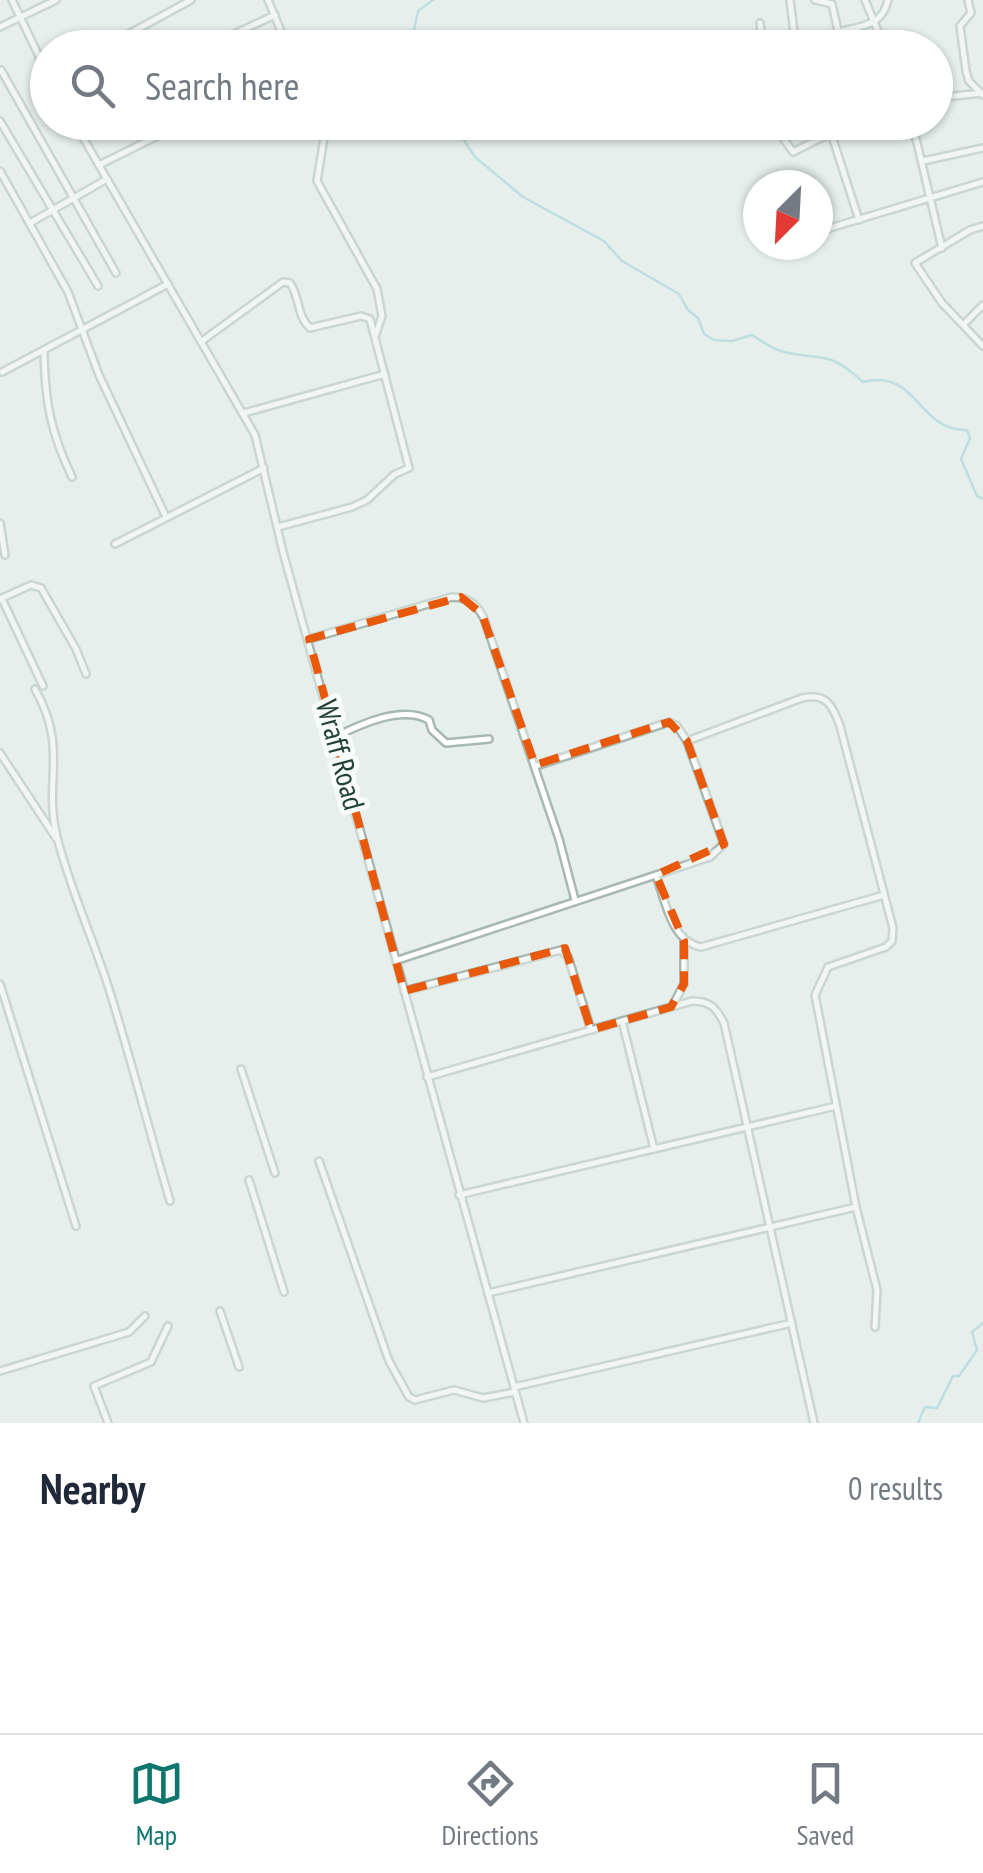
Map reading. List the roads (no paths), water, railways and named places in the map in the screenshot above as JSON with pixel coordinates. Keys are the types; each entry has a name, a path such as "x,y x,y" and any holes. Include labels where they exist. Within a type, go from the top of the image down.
{"street":[{"path":"12,0 30,38"},
{"path":"0,28 56,0"},
{"path":"136,30 191,0"},
{"path":"268,0 281,30"},
{"path":"790,0 794,30"},
{"path":"814,0 832,4 838,30"},
{"path":"865,0 879,30"},
{"path":"846,30 876,23 888,0"},
{"path":"968,0 971,13 960,26 966,70 969,81 983,93"},
{"path":"243,30 275,15"},
{"path":"760,23 760,30"},
{"path":"1,70 30,119"},
{"path":"953,96 983,93"},
{"path":"0,121 98,286"},
{"path":"42,140 116,273"},
{"name":"Wraff Road","path":"84,140 255,436 524,1423"},
{"path":"98,165 149,140"},
{"path":"324,140 317,180 377,289 382,316 375,336"},
{"path":"785,140 793,152 817,140"},
{"path":"833,140 859,220"},
{"path":"916,140 942,248"},
{"path":"921,162 983,148"},
{"path":"0,171 59,274 107,393 166,517"},
{"path":"30,223 107,179"},
{"path":"833,227 983,182"},
{"path":"983,226 914,263 942,303 983,346"},
{"path":"202,341 283,282 295,290 302,319 310,328 366,316 370,319 409,468 395,474 367,500 278,527"},
{"path":"2,372 168,284"},
{"path":"964,324 983,305"},
{"path":"44,351 45,403 54,440 72,477"},
{"path":"244,413 386,374"},
{"path":"115,544 264,468"},
{"path":"0,524 6,555"},
{"path":"43,686 1,599 31,585 42,588 86,674"},
{"path":"308,639 452,597 470,601 486,621 536,766 575,900"},
{"path":"35,690 51,723 55,745 58,840 110,992 170,1201"},
{"path":"687,741 802,698 818,696 825,699 840,726 892,928 890,944 828,967 815,996 878,1299 875,1326"},
{"path":"335,737 360,724 406,713 429,720 432,730 446,742 490,738"},
{"path":"396,960 710,857 724,844 687,741 677,726 669,722 536,766"},
{"path":"0,754 58,840"},
{"path":"656,875 677,932 684,941 696,946 725,942 884,895"},
{"path":"672,1007 684,984 684,941"},
{"path":"685,955 696,946"},
{"path":"404,991 560,950 568,957 591,1030"},
{"path":"0,984 76,1226"},
{"path":"427,1078 672,1007 704,1001 717,1009 724,1023 814,1423"},
{"path":"622,1021 654,1149"},
{"path":"241,1070 274,1173"},
{"path":"459,1195 836,1106"},
{"path":"319,1162 389,1362 409,1398 415,1400 454,1390 483,1398 792,1324"},
{"path":"248,1180 284,1292"},
{"path":"488,1293 856,1206"},
{"path":"220,1312 239,1366"},
{"path":"0,1371 129,1332 145,1316"},
{"path":"108,1423 94,1386 151,1362 168,1326"}],"waterway":[{"path":"414,30 418,11 433,0"},
{"path":"464,140 475,157 523,197 604,241 622,261 679,294 698,318 704,334 714,340 732,341 752,335 777,350 832,360 863,382 881,380 895,384 937,421 967,430 970,438 961,459 977,496 983,499"},
{"path":"918,1423 925,1407 937,1408 953,1376 959,1376 977,1350 972,1332 983,1323"}]}
